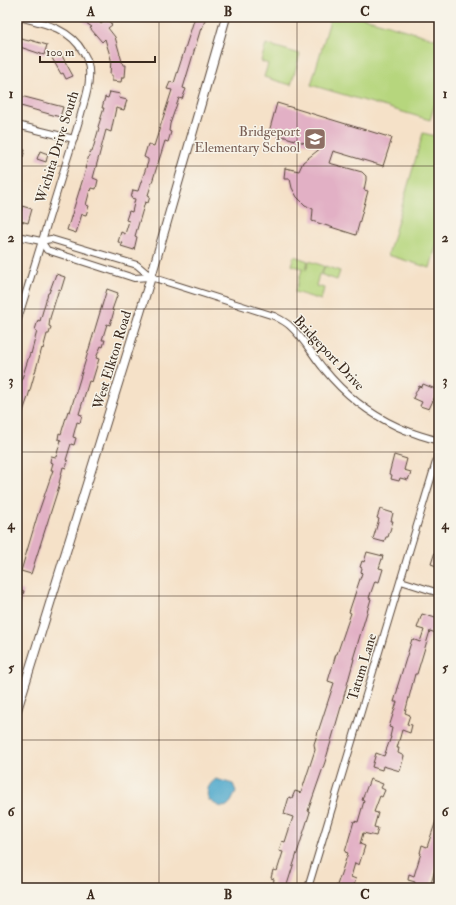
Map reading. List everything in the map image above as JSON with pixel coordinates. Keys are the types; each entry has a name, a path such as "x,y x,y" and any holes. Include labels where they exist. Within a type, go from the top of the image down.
{"street":[{"name":"Wichita Drive South","path":"17,322 74,139 90,79 88,65 83,52 74,40 62,30 50,25 19,17"},
{"name":"West Elkton Road","path":"17,710 151,278 226,17"},
{"path":"17,125 74,139"},
{"path":"17,236 41,241 51,238 137,266 151,278"},
{"path":"41,241 47,250 134,278 151,278"},
{"name":"Bridgeport Drive","path":"151,278 274,316 290,326 302,338 324,369 341,388 358,402 377,415 399,427 439,441"},
{"name":"Tatum Lane","path":"308,888 439,452"},
{"path":"401,581 439,593"}],"green space":[{"path":"331,17 361,17 439,40 439,90 430,120 311,85"},
{"path":"266,44 300,54 291,85 264,77 268,64 261,61"},
{"path":"423,133 439,137 439,236 430,268 388,255"},
{"path":"294,256 308,261 306,270 309,261 324,266 321,275 319,274 316,286 324,288 321,300 295,292 302,269 304,269 291,265"},
{"path":"325,266 340,271 337,280 322,275"}],"water":[{"path":"216,779 233,784 236,791 231,802 225,807 213,803 208,799 208,788"}],"building":[{"path":"77,17 95,17 101,24 107,19 112,25 108,28 115,37 123,65 126,65 125,77 122,77 121,82 112,81 112,75 110,75 111,59 105,39 102,42 90,28 92,27"},
{"path":"195,17 206,17 202,29 201,28 183,88 186,89 182,99 179,98 170,124 169,131 171,132 168,142 165,141 148,195 150,196 148,203 145,202 135,236 137,237 134,250 121,246 123,243 118,242 121,232 125,234 129,221 126,220 129,211 132,212 135,199 131,198 133,190 138,191 148,162 148,159 144,157 148,144 154,146 172,90 167,89 170,82 174,83"},
{"path":"17,38 47,45 44,55 17,46"},
{"path":"61,54 73,76 66,79 63,73 61,74 52,58"},
{"path":"110,92 120,94 119,98 127,100 124,110 116,108 111,132 106,130 93,178 98,180 96,189 92,188 91,191 90,190 86,205 89,206 86,215 82,214 76,233 67,230 90,152 92,152 99,128 105,97 108,98"},
{"path":"17,95 63,107 60,117 17,105"},
{"path":"277,103 392,138 383,166 333,151 329,163 362,172 366,176 364,190 368,191 356,235 312,221 313,209 305,205 297,197 292,188 290,179 284,179 285,168 299,171 303,162 321,148 269,132"},
{"path":"17,147 25,150 23,157 17,155"},
{"path":"40,151 48,154 46,162 37,159"},
{"path":"22,206 32,209 28,223 17,220 18,210 21,211"},
{"path":"56,274 65,277 61,290 59,289 50,318 49,326 51,327 49,334 47,334 43,349 42,348 28,397 17,426 18,391 30,353 31,354 37,331 35,330 38,320 40,321 48,293"},
{"path":"107,289 118,293 112,310 114,311 110,325 107,324 102,340 105,340 103,347 101,346 96,358 99,359 92,382 89,381 79,414 82,415 80,423 77,422 73,437 76,438 74,445 71,444 66,460 68,461 66,468 63,467 60,483 31,574 21,571 53,470 51,470 53,463 50,462 51,456 56,457 61,440 58,439 59,433 61,434 68,411 70,412"},
{"path":"423,384 438,390 429,409 420,406 422,402 413,398 419,386 422,387"},
{"path":"394,455 407,459 404,470 411,472 408,480 400,478 399,481 391,479 392,475 389,474"},
{"path":"380,509 393,513 391,521 393,521 388,537 386,537 384,542 373,539 379,519 377,518"},
{"path":"438,543 439,544 439,567 431,564"},
{"path":"367,552 383,556 379,568 383,569 379,582 375,581 369,598 371,599 353,659 341,707 325,762 308,811 310,812 286,888 282,888 273,885 274,879 271,878 273,870 277,871 283,852 279,851 282,841 285,842 293,817 284,814 289,797 292,798 295,791 301,793 315,750 314,744 334,683 328,681 351,613 349,612 362,573 362,568 360,567 362,561 364,562"},
{"path":"17,589 24,591 19,609 17,609"},
{"path":"422,614 439,619 439,634 430,631 417,674 415,674 405,713 410,715 407,724 412,725 410,733 402,730 397,748 399,748 398,753 404,756 400,771 383,766 382,770 372,767 376,753 384,756 391,737 392,728 389,727 397,702 394,702 397,688 412,639 420,642 424,630 417,628"},
{"path":"370,779 383,784 381,788 385,790 382,797 380,796 374,812 378,813 374,827 378,828 376,836 363,833 360,844 365,846 359,865 355,863 351,877 356,879 353,888 336,888 348,853 345,852 354,821 358,822 364,801 362,800"},
{"path":"437,818 439,818 439,854 430,888 414,888 415,882 408,880 409,874 414,876 422,845 427,847"}],"place":[{"name":"Bridgeport Elementary School","path":"315,139"}]}
